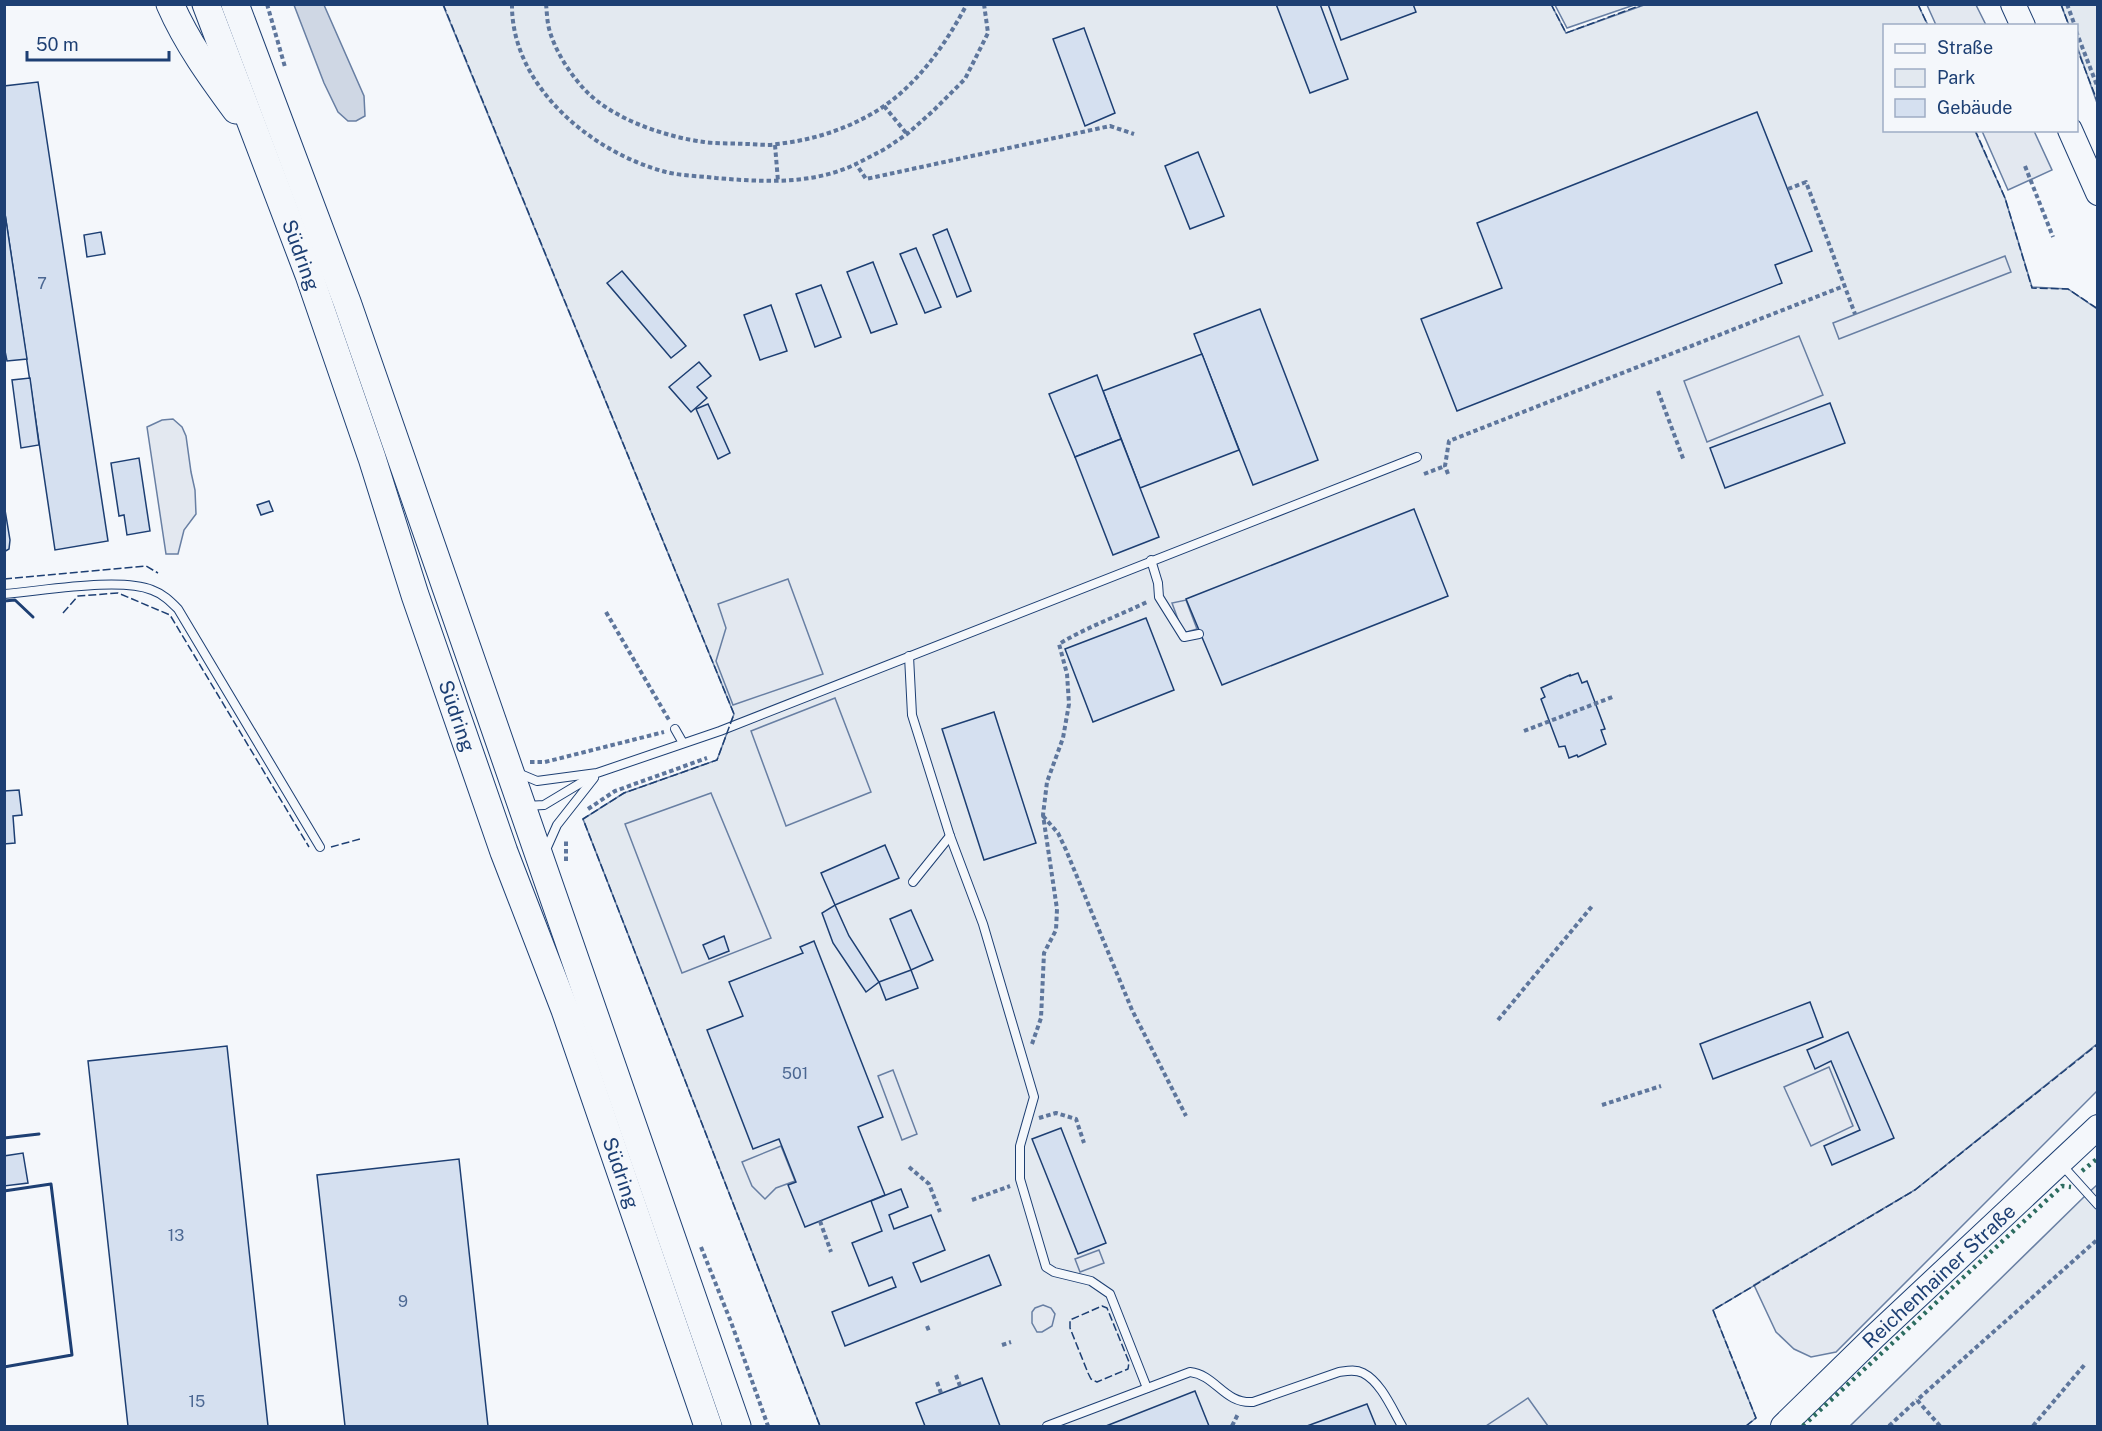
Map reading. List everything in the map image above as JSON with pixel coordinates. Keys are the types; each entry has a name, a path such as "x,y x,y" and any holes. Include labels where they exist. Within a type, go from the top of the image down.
{"main road":[{"path":"170,4 199,60 258,140"},
{"name":"Südring","path":"206,4 309,275 372,458 402,557 486,790 504,852 565,1010 708,1426"},
{"name":"Südring","path":"235,4 519,764 516,803 541,864 738,1426"},
{"path":"2013,4 2022,24"},
{"path":"2071,132 2097,194"},
{"name":"Reichenhainer Straße","path":"1783,1426 2097,1126"},
{"path":"726,1393 748,1426"}],"lane":[{"path":"519,764 537,781 597,773 720,730 1417,457"},
{"path":"1151,560 1159,597 1184,637 1199,634"},
{"path":"4,594 115,584 136,586 165,596 178,609 320,847"},
{"path":"909,656 912,715 950,836 982,924 1034,1097 1020,1146 1020,1179 1046,1267 1054,1272 1091,1281 1110,1294 1147,1388"},
{"path":"675,729 683,743"},
{"path":"516,803 544,805 597,773"},
{"path":"541,864 557,825 597,773"},
{"path":"913,882 950,836"},
{"path":"2060,1162 2097,1204"},
{"path":"1047,1426 1183,1374 1199,1373 1234,1399 1253,1402 1339,1372 1352,1370 1362,1372 1372,1380 1402,1426"}],"path":[{"path":"512,4 520,53 542,90 563,115 599,143 666,172 742,180 778,181 809,179 836,173 885,149 907,134 965,79 988,33 984,4"},
{"path":"546,4 549,31 565,64 585,91 615,113 658,132 705,143 775,145 806,140 860,121 905,91 933,58 967,4"},
{"path":"2067,4 2073,24"},
{"path":"2078,36 2097,88"},
{"path":"884,106 907,134"},
{"path":"856,164 867,179 1110,126 1134,134"},
{"path":"775,145 778,181"},
{"path":"2025,166 2053,237"},
{"path":"1788,189 1806,182 1855,314"},
{"path":"1448,474 1445,465 1449,441 1844,286"},
{"path":"1658,392 1684,461"},
{"path":"1424,474 1445,465"},
{"path":"1025,1065 1041,1018 1044,953 1056,930 1057,919 1043,815 1047,782 1063,738 1069,704 1066,674 1059,644 1084,629 1159,597"},
{"path":"519,764 545,762 675,729 606,612"},
{"path":"1524,731 1615,696"},
{"path":"581,814 615,791 707,758"},
{"path":"1043,815 1058,833 1131,1010 1186,1116"},
{"path":"1498,1020 1593,905"},
{"path":"1602,1106 1662,1086"},
{"path":"1027,1122 1056,1113 1076,1119 1084,1143"},
{"path":"909,1167 929,1184 940,1212"},
{"path":"972,1200 1015,1184"},
{"path":"820,1221 831,1252"},
{"path":"1889,1426 2097,1239"},
{"path":"1002,1345 1011,1342"},
{"path":"2033,1426 2086,1363"},
{"path":"956,1375 960,1386"},
{"path":"936,1382 941,1393"},
{"path":"1917,1401 1940,1426"}],"green space":[{"path":"1551,4 1566,33 1644,5 1918,5 1928,24 1883,24 1883,132 1975,132 2005,198 2032,287 2068,289 2097,309 2097,1044 1915,1190 1713,1310 1756,1418 1746,1426 820,1426 583,819 624,793 717,760 734,714 443,5"},
{"path":"1555,5 1634,5 1567,28"},
{"path":"2061,5 2097,5 2097,103 2078,49 2078,24 2069,24"},
{"path":"2097,1185 2097,1426 1850,1426 2087,1194"}],"shaded area":[{"path":"294,5 324,5 364,96 365,116 356,121 348,121 338,112 324,83"},
{"path":"1927,5 1976,5 1986,24 1936,24"},
{"path":"1982,132 2034,132 2052,170 2008,190"},
{"path":"2005,256 2011,272 1839,339 1833,323"},
{"path":"1799,336 1823,395 1707,442 1684,381"},
{"path":"173,419 182,427 186,436 195,490 196,514 184,530 178,554 166,554 147,427 162,420"},
{"path":"788,579 823,674 733,705 716,661 726,628 718,604"},
{"path":"1186,600 1197,629 1183,633 1172,603"},
{"path":"835,698 871,792 786,826 751,731"},
{"path":"711,793 771,938 682,973 625,824"},
{"path":"2097,1044 2097,1091 1836,1352 1811,1357 1794,1349 1776,1332 1754,1285 1915,1190"},
{"path":"1829,1067 1853,1126 1811,1146 1784,1087"},
{"path":"893,1070 917,1134 902,1140 878,1076"},
{"path":"781,1146 795,1181 776,1188 765,1199 752,1186 742,1162"},
{"path":"1099,1250 1104,1263 1080,1272 1075,1259"},
{"path":"1043,1305 1051,1308 1055,1314 1052,1326 1042,1332 1037,1332 1032,1323 1032,1312"},
{"path":"1528,1398 1548,1426 1486,1426"}],"building":[{"path":"1276,4 1320,4 1348,79 1310,93"},
{"path":"1328,4 1413,4 1416,12 1341,40"},
{"path":"1084,28 1115,113 1085,126 1053,39"},
{"path":"38,82 108,541 55,550 4,207 4,86"},
{"path":"1757,112 1812,251 1775,265 1782,283 1457,411 1421,319 1502,288 1477,223"},
{"path":"1198,152 1224,216 1190,229 1165,166"},
{"path":"4,207 27,359 7,361 4,346"},
{"path":"947,229 971,291 957,297 933,235"},
{"path":"101,232 105,254 87,257 84,235"},
{"path":"916,248 941,307 925,313 900,254"},
{"path":"873,262 897,324 871,333 847,272"},
{"path":"622,271 686,346 671,358 607,283"},
{"path":"821,285 841,337 815,347 796,294"},
{"path":"771,305 787,351 760,360 744,315"},
{"path":"1260,309 1318,460 1253,485 1194,334"},
{"path":"1202,354 1239,450 1140,488 1103,391"},
{"path":"699,362 711,376 697,387 707,398 691,412 669,387"},
{"path":"1097,375 1121,439 1075,457 1049,394"},
{"path":"30,378 39,445 21,448 12,380"},
{"path":"1830,403 1845,443 1725,488 1710,448"},
{"path":"708,404 730,453 718,459 696,409"},
{"path":"1121,439 1159,537 1113,555 1075,457"},
{"path":"139,458 150,531 127,535 124,515 119,516 111,463"},
{"path":"269,501 273,511 261,515 257,505"},
{"path":"4,504 10,540 9,549 4,552"},
{"path":"1414,509 1448,596 1222,685 1186,599"},
{"path":"1146,618 1174,690 1093,722 1065,649"},
{"path":"1578,673 1582,683 1587,681 1605,729 1601,730 1606,744 1578,757 1577,755 1569,758 1565,746 1559,747 1541,699 1545,697 1541,688"},
{"path":"994,712 1036,843 984,860 942,729"},
{"path":"19,790 22,815 13,816 15,843 4,844 4,791"},
{"path":"885,845 899,878 835,905 821,873"},
{"path":"835,905 849,936 879,982 866,992 833,943 822,913"},
{"path":"911,910 933,960 911,970 890,919"},
{"path":"724,936 729,951 709,959 703,945"},
{"path":"814,941 883,1117 858,1127 885,1195 805,1227 788,1185 796,1182 779,1139 753,1149 707,1030 743,1016 729,982 803,953 800,947"},
{"path":"911,970 918,988 886,1000 879,982"},
{"path":"1810,1002 1823,1037 1713,1079 1700,1044"},
{"path":"1848,1032 1894,1138 1832,1165 1824,1146 1860,1130 1831,1061 1815,1069 1807,1050"},
{"path":"227,1046 268,1426 128,1426 88,1061"},
{"path":"1061,1128 1106,1243 1078,1254 1032,1139"},
{"path":"23,1153 28,1183 4,1186 4,1156"},
{"path":"459,1159 488,1426 345,1426 317,1175"},
{"path":"901,1189 908,1207 889,1215 894,1229 931,1215 945,1250 913,1263 921,1282 989,1255 1001,1285 845,1346 832,1312 896,1287 892,1277 869,1286 852,1243 882,1231 871,1201"},
{"path":"982,1378 1000,1426 925,1426 916,1403"},
{"path":"1195,1391 1209,1426 1106,1426"},
{"path":"1367,1404 1376,1426 1307,1426"}],"hedge":[{"path":"2082,1171 2098,1158"},
{"path":"1803,1426 2062,1186 2071,1187"}],"fence":[{"path":"443,4 734,714 717,760 624,793 583,819 820,1426"},
{"path":"1551,4 1566,33 1644,4"},
{"path":"1918,4 1927,24"},
{"path":"2061,4 2068,24"},
{"path":"2078,51 2098,103"},
{"path":"1976,132 2005,198 2032,288 2068,289 2098,309"},
{"path":"4,579 146,566 158,573"},
{"path":"63,613 78,596 118,593 170,615 309,847"},
{"path":"331,847 360,839"},
{"path":"1746,1426 1756,1418 1713,1310 1915,1190 2098,1044"},
{"path":"1102,1306 1107,1308 1129,1362 1128,1369 1097,1382 1091,1379 1088,1373 1070,1328 1070,1320 1102,1306"}],"wall":[{"path":"4,601 15,600 33,617"},
{"path":"4,1138 39,1134"},
{"path":"4,1191 51,1184 72,1355 4,1367"}]}
